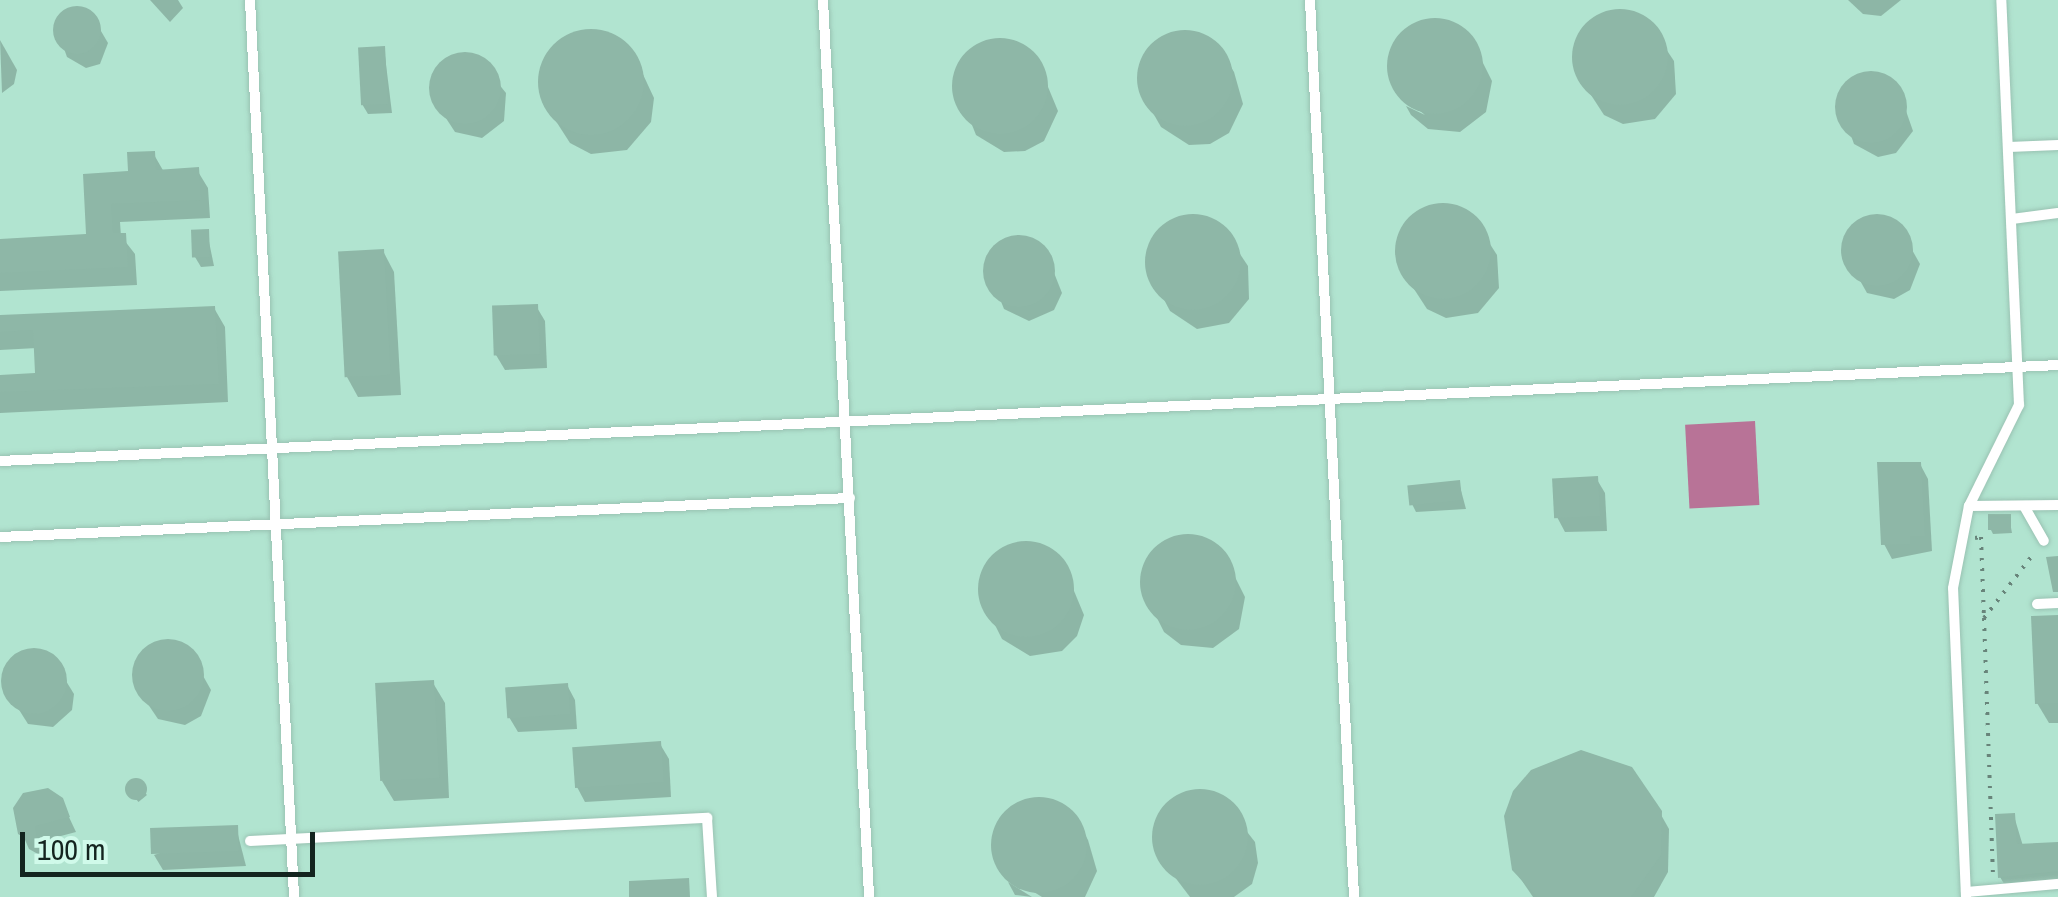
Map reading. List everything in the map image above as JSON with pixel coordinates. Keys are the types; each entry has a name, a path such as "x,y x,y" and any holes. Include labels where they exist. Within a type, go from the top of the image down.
{"lane":[{"path":"250,0 294,897"},
{"path":"823,0 868,897"},
{"path":"1310,0 1354,897"},
{"path":"2001,0 2019,405 1969,506 1953,588 1966,894 2053,889"},
{"path":"2008,148 2058,145"},
{"path":"2012,219 2058,213"},
{"path":"0,461 2058,365"},
{"path":"0,537 850,498"},
{"path":"1969,506 2058,505"},
{"path":"2024,506 2044,541"},
{"path":"2038,604 2058,603"},
{"path":"250,841 707,818 712,897"}],"path":[{"path":"1962,538 1981,537 1998,892"},
{"path":"1984,618 2044,541"}],"shaded area":[{"path":"0,0 2058,0 2058,897 0,897"},
{"path":"1755,421 1759,505 1689,509 1685,425"}],"building":[{"path":"77,6 94,13 101,30 94,47 77,54 60,47 53,30 60,13"},
{"path":"1620,9 1638,13 1654,23 1664,39 1668,57 1664,75 1654,91 1638,101 1620,105 1602,101 1586,91 1576,75 1572,57 1576,39 1586,23 1602,13"},
{"path":"1435,18 1453,22 1469,32 1479,48 1483,66 1479,84 1469,100 1453,110 1435,114 1417,110 1401,100 1391,84 1387,66 1391,48 1401,32 1417,22"},
{"path":"591,29 611,33 629,44 640,62 644,82 640,102 629,120 611,131 591,135 571,131 553,120 542,102 538,82 542,62 553,44 571,33"},
{"path":"1185,30 1203,34 1219,44 1229,60 1233,78 1229,96 1219,112 1203,122 1185,126 1167,122 1151,112 1141,96 1137,78 1141,60 1151,44 1167,34"},
{"path":"1000,38 1018,42 1034,52 1044,68 1048,86 1044,104 1034,120 1018,130 1000,134 982,130 966,120 956,104 952,86 956,68 966,52 982,42"},
{"path":"385,46 388,104 361,105 358,47"},
{"path":"465,52 490,63 501,88 490,113 465,124 440,113 429,88 440,63"},
{"path":"1871,71 1896,82 1907,107 1896,132 1871,143 1846,132 1835,107 1846,82"},
{"path":"155,151 156,170 199,167 201,200 111,204 113,233 126,233 128,267 0,273 0,239 86,234 83,174 128,171 127,152"},
{"path":"1443,203 1461,207 1477,217 1487,233 1491,251 1487,269 1477,285 1461,295 1443,299 1425,295 1409,285 1399,269 1395,251 1399,233 1409,217 1425,207"},
{"path":"1193,214 1211,218 1227,228 1237,244 1241,262 1237,280 1227,296 1211,306 1193,310 1175,306 1159,296 1149,280 1145,262 1149,244 1159,228 1175,218"},
{"path":"1877,214 1902,225 1913,250 1902,275 1877,286 1852,275 1841,250 1852,225"},
{"path":"209,229 210,257 192,258 191,230"},
{"path":"1019,235 1044,246 1055,271 1044,296 1019,307 994,296 983,271 994,246"},
{"path":"384,249 391,375 345,377 338,251"},
{"path":"538,304 540,354 494,356 492,306"},
{"path":"215,306 219,384 0,392 0,375 35,373 33,330 0,332 0,315"},
{"path":"1877,462 1921,462 1925,536 1910,536 1910,544 1881,545"},
{"path":"1598,476 1600,516 1554,518 1552,478"},
{"path":"1460,480 1462,500 1409,505 1407,486"},
{"path":"1988,514 2011,514 2011,530 1988,530"},
{"path":"1188,534 1206,538 1222,548 1232,564 1236,582 1232,600 1222,616 1206,626 1188,630 1170,626 1154,616 1144,600 1140,582 1144,564 1154,548 1170,538"},
{"path":"1026,541 1044,545 1060,555 1070,571 1074,589 1070,607 1060,623 1044,633 1026,637 1008,633 992,623 982,607 978,589 982,571 992,555 1008,545"},
{"path":"2058,615 2058,703 2035,704 2031,616"},
{"path":"168,639 193,650 204,675 193,700 168,711 143,700 132,675 143,650"},
{"path":"34,648 57,658 67,681 57,704 34,714 11,704 1,681 11,658"},
{"path":"434,680 439,778 380,781 375,683"},
{"path":"568,683 570,714 507,718 505,687"},
{"path":"661,741 664,782 575,788 572,747"},
{"path":"1581,750 1632,767 1662,811 1661,855 1631,897 1537,897 1512,870 1504,816 1513,791 1531,770"},
{"path":"136,778 144,781 144,797 136,800 128,797 125,789 128,781"},
{"path":"48,788 63,798 70,817 35,826 38,846 18,834 13,808 23,793"},
{"path":"1200,789 1218,793 1234,803 1244,819 1248,837 1244,855 1234,871 1218,881 1200,885 1182,881 1166,871 1156,855 1152,837 1156,819 1166,803 1182,793"},
{"path":"1039,797 1057,801 1073,811 1083,827 1087,845 1083,863 1073,879 1057,889 1039,893 1021,889 1005,879 995,863 991,845 995,827 1005,811 1021,801"},
{"path":"2015,813 2017,844 2058,842 2058,871 1998,878 1995,814"},
{"path":"238,825 239,851 151,854 150,828"},
{"path":"689,878 690,897 629,897 629,881"}]}
